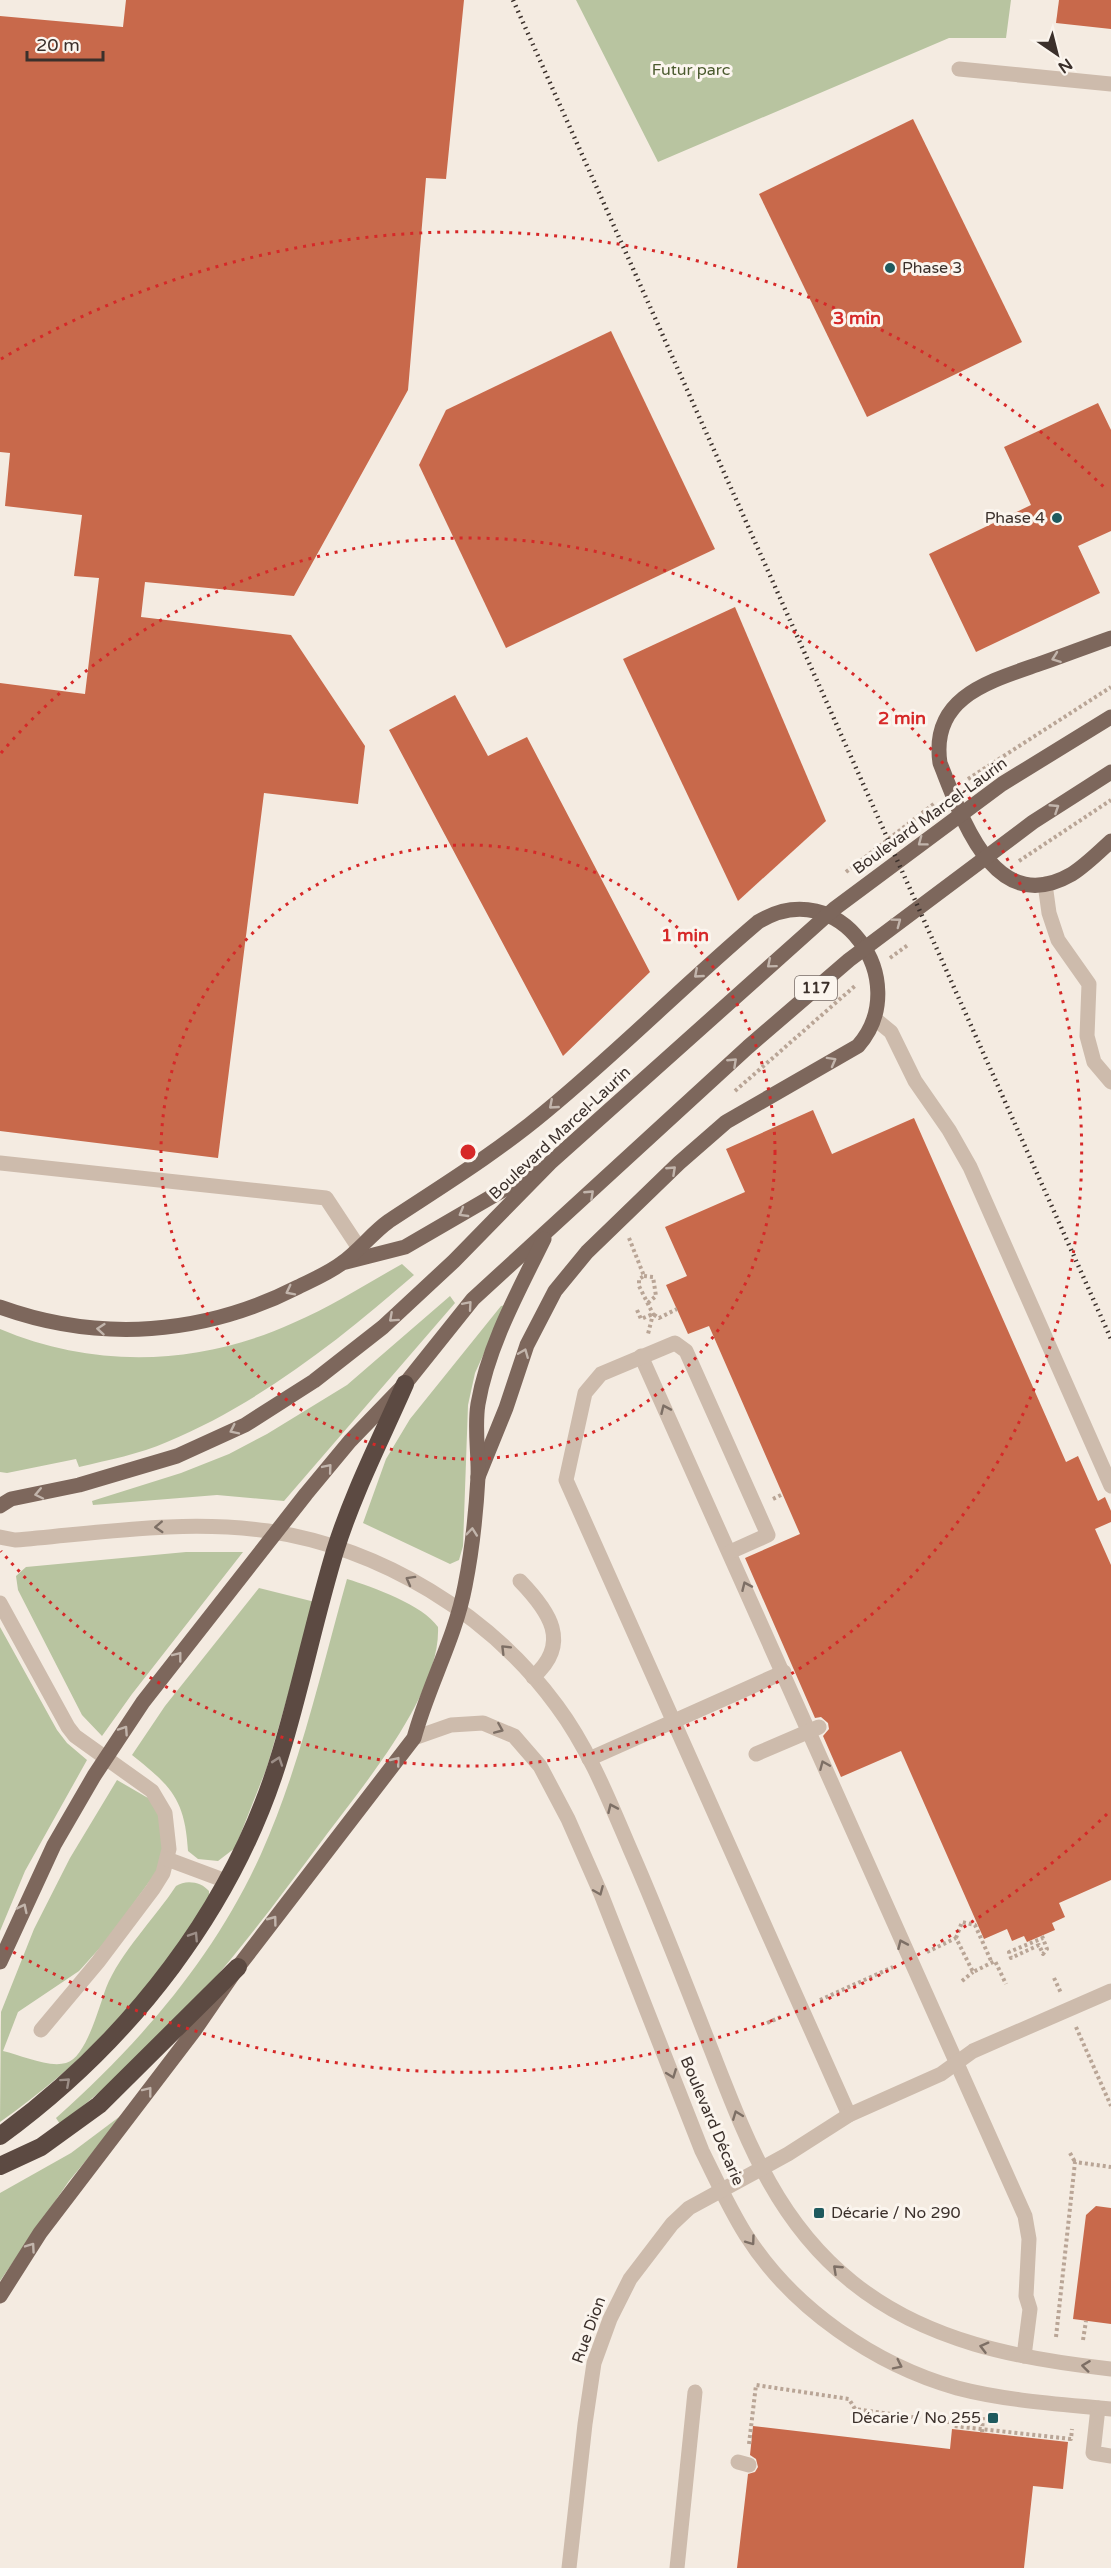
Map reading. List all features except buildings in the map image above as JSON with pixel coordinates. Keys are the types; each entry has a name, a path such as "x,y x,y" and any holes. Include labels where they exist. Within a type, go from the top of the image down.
{"highway":[{"path":"0,2136 74,2075 149,1996 192,1940 226,1881 251,1831 278,1762 321,1600 350,1508 405,1384"},
{"path":"0,2166 41,2147 99,2105 238,1967"}],"main road":[{"path":"1111,638 1006,675 970,692 947,715 939,739 940,764 978,847 990,865 1009,879 1037,886 1045,884 1071,874 1111,841"},
{"name":"Boulevard Marcel-Laurin","path":"0,1506 11,1499 79,1485 177,1456 246,1425 314,1381 383,1327 454,1261 550,1163 834,909 993,790 1111,717"},
{"name":"117","path":"547,1234 748,1047 849,960 1034,822 1111,772"},
{"path":"0,1307 38,1319 92,1329 118,1331 170,1328 226,1317 256,1307 341,1263 386,1223 471,1167 545,1113 758,922 771,914 795,908 832,915 847,926 861,942 868,979 878,997 875,1019 868,1035 858,1046 726,1122 679,1163 587,1252 555,1292 527,1345 506,1408 478,1477"},
{"path":"341,1263 405,1247 550,1163"},
{"path":"0,1962 24,1905 71,1815 143,1702 306,1494 350,1442 405,1384 473,1299 547,1234"},
{"path":"0,2296 40,2233 194,2031 238,1967 414,1738 424,1703 459,1611 468,1570 478,1477 477,1408 485,1373 501,1329 547,1234"}],"street":[{"path":"959,69 1111,84"},
{"path":"1045,884 1049,913 1058,940 1089,984 1087,1036 1098,1069 1111,1082"},
{"path":"875,1019 891,1032 915,1081 949,1130 970,1167 1111,1486"},
{"path":"0,1163 326,1198 359,1248"},
{"path":"730,1552 768,1535 686,1351 675,1343 601,1374 585,1393 566,1480 849,2115"},
{"path":"641,1356 784,1672 814,1729 909,1960 957,2063 1028,2227 1026,2296 1030,2309 1024,2356"},
{"name":"Boulevard Décarie","path":"0,1537 15,1540 188,1526 269,1531 332,1546 369,1560 405,1577 459,1611 494,1638 533,1677 557,1706 589,1759 648,1889 760,2169 780,2204 805,2235 839,2271 872,2297 929,2329 959,2340 1024,2356 1111,2369"},
{"path":"520,1581 542,1604 551,1624 552,1653 546,1665 533,1677"},
{"path":"0,1603 62,1717 75,1736 144,1783 159,1800 168,1825 167,1859 153,1889 98,1962 41,2030"},
{"path":"589,1759 784,1672"},
{"name":"Boulevard Décarie","path":"414,1738 451,1725 483,1723 514,1736 540,1766 568,1819 601,1894 702,2151 747,2237 786,2283 819,2314 881,2356 943,2384 973,2392 1105,2408"},
{"path":"756,1754 814,1729"},
{"path":"167,1859 226,1881"},
{"name":"Rue Dion","path":"569,2568 594,2363 609,2319 630,2279 657,2241 689,2208 760,2169 849,2115 941,2074 973,2051 1111,1990"},
{"path":"677,2568 695,2392"},
{"path":"1105,2408 1093,2453 1111,2456"}],"path":[{"path":"1015,864 1111,800"},
{"path":"885,962 916,938"},
{"path":"727,1099 868,979"},
{"path":"626,1231 644,1276"},
{"path":"644,1276 638,1283 653,1314 659,1318 677,1309"},
{"path":"644,1276 653,1277 657,1288 656,1296 648,1303"},
{"path":"637,1310 641,1319 653,1314"},
{"path":"770,1500 783,1494"},
{"path":"767,2023 956,1938 962,1922 975,1925 992,1963"},
{"path":"1042,1937 1047,1949 1043,1954 1039,1945 1011,1958 1009,1952 1042,1937"},
{"path":"956,1938 973,1972"},
{"path":"962,1981 973,1972 995,1961 1006,1984"},
{"path":"1054,1978 1111,2106"},
{"path":"1056,2337 1075,2162 1070,2153"},
{"path":"1075,2162 1111,2168"},
{"path":"1083,2340 1086,2321"},
{"path":"751,2425 756,2385 849,2399 855,2409 982,2430 1071,2439 1072,2429"},
{"path":"982,2430 983,2416"}],"green space":[{"name":"Futur parc","path":"576,0 1011,0 1006,38 949,38 658,162"},
{"path":"402,1264 414,1275 327,1346 234,1409 167,1442 124,1456 79,1467 76,1459 7,1473 0,1472 0,1329 36,1342 73,1351 110,1356 147,1357 184,1354 221,1348 293,1323 335,1303"},
{"path":"450,1296 455,1303 284,1501 217,1495 93,1505 92,1501 181,1473 229,1454 267,1434 347,1385"},
{"path":"506,1305 475,1373 468,1405 463,1546 459,1560 450,1564 363,1523 386,1459 410,1419 501,1306"},
{"path":"186,1552 243,1552 102,1736 82,1715 18,1590 16,1576 26,1567"},
{"path":"347,1579 409,1604 421,1611 438,1627 435,1654 413,1711 376,1769 219,1974 152,2045 60,2124 56,2118 117,2059 173,1996 198,1963 242,1892 261,1854 287,1787 309,1718"},
{"path":"259,1588 315,1602 267,1767 235,1848 218,1861 198,1859 188,1851 183,1818 174,1795 157,1776 132,1755 165,1706"},
{"path":"0,1627 57,1730 67,1743 87,1760 25,1871 0,1931"},
{"path":"117,1780 148,1798 158,1812 164,1849 157,1871 107,1940 79,1971 18,2012 3,2051 51,2064 66,2063 73,2059 86,2042 112,1975 176,1886 189,1882 198,1884 209,1891 209,1898 165,1964 117,2021 63,2073 0,2122 1,2012 34,1929 70,1858"},
{"path":"127,2111 69,2181 0,2281 0,2193 71,2153"}],"railway":[{"path":"513,0 1111,1339"}],"place":[{"name":"Phase 3","path":"890,268"},
{"name":"Phase 4","path":"1057,518"},
{"name":"Décarie / No 290","path":"819,2213"},
{"name":"Décarie / No 255","path":"993,2418"}]}
